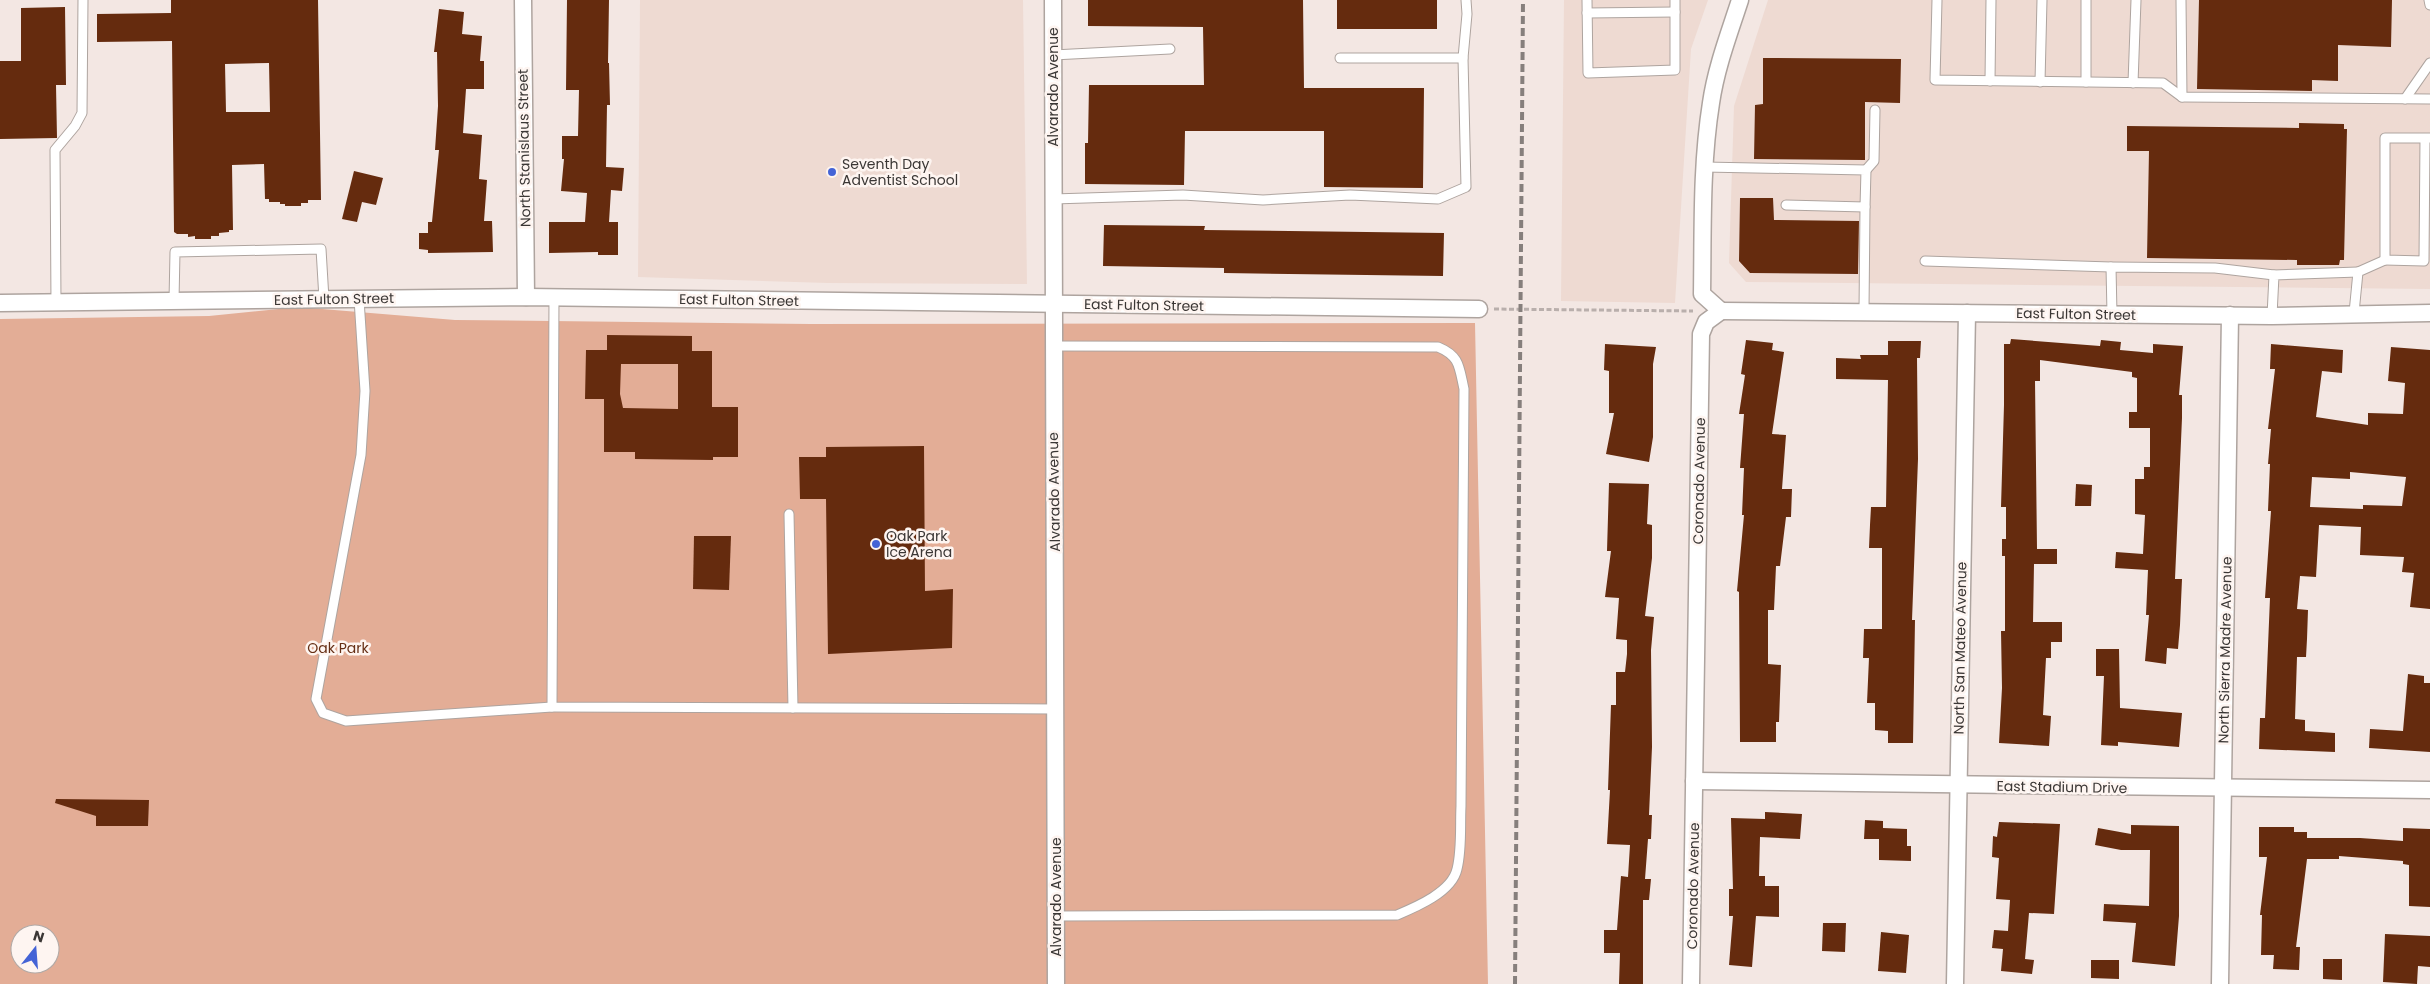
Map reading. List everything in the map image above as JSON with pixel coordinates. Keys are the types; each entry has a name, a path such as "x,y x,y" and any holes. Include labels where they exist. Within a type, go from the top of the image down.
{"street":[{"name":"North Stanislaus Street","path":"523,0 526,297"},
{"name":"Alvarado Avenue","path":"1053,0 1052,305 1056,709 1056,984"},
{"path":"1721,311 1702,294 1704,167 1711,102 1723,50 1740,0"},
{"name":"East Fulton Street","path":"0,303 554,297 1052,305 1478,309"},
{"name":"East Fulton Street","path":"1721,311 2272,316 2354,312 2430,313"},
{"name":"Coronado Avenue","path":"1692,984 1701,334 1706,322 1721,311"},
{"name":"North San Mateo Avenue","path":"1955,984 1967,313"},
{"name":"North Sierra Madre Avenue","path":"2220,984 2230,315"},
{"name":"East Stadium Drive","path":"1694,782 2223,790 2430,790"}],"lane":[{"path":"56,302 55,150 75,126 82,113 83,0"},
{"path":"1053,199 1183,195 1263,200 1350,195 1438,199 1466,187 1463,58 1467,14 1466,0"},
{"path":"1587,0 1588,73 1675,70 1674,0"},
{"path":"1937,0 1935,80 2163,83 2182,97 2430,99"},
{"path":"1990,81 1991,0"},
{"path":"2040,82 2042,0"},
{"path":"2086,0 2086,82"},
{"path":"2133,83 2136,0"},
{"path":"2182,0 2182,97"},
{"path":"2429,0 2430,5"},
{"path":"1587,13 1675,12"},
{"path":"1053,55 1170,49"},
{"path":"1340,58 1463,58"},
{"path":"2405,99 2430,63"},
{"path":"1864,311 1866,170 1874,161 1875,110"},
{"path":"1925,261 2111,267 2215,268 2274,275 2358,272 2385,260 2424,261 2427,138 2385,138 2385,260"},
{"path":"1704,167 1866,170"},
{"path":"1786,205 1865,207"},
{"path":"174,301 176,252 321,249 324,299"},
{"path":"2111,267 2112,314"},
{"path":"2354,312 2358,272"},
{"path":"2272,316 2274,275"},
{"path":"552,707 554,297"},
{"path":"359,299 365,391 361,455 316,699 323,713 346,721 552,707 1056,709"},
{"path":"1053,346 1432,347 1449,352 1458,362 1464,388 1461,806 1457,870 1445,887 1428,901 1397,915 1056,916"},
{"path":"789,514 793,708"}],"path":[{"path":"1478,309 1721,311"}],"shaded area":[{"name":"Seventh Day Adventist School","path":"640,0 1023,0 1027,284 828,283 638,277"},
{"path":"1564,0 1708,0 1691,49 1675,303 1561,301"},
{"path":"1768,0 2430,0 2430,289 1746,282 1729,263 1734,106"}],"green space":[{"name":"Oak Park","path":"298,307 455,320 811,324 1475,323 1488,984 0,984 0,319 209,316"}],"building":[{"path":"171,0 318,0 321,200 308,200 308,203 301,203 301,206 285,206 285,204 280,204 280,202 269,202 269,199 265,199 264,164 232,165 233,230 219,233 219,236 211,236 211,239 195,239 195,236 188,237 188,234 177,234 174,232 172,41 97,42 97,14 171,13","holes":["269,63 270,112 226,112 225,64"]},
{"path":"567,0 609,0 608,63 610,105 607,105 606,167 624,168 622,191 611,190 609,222 618,222 618,255 598,255 598,252 549,253 549,222 585,222 587,193 561,191 564,159 562,159 562,136 578,136 579,90 566,90"},
{"path":"1088,0 1303,0 1304,88 1424,88 1423,188 1324,187 1324,131 1185,131 1184,185 1085,184 1085,143 1088,143 1089,85 1204,85 1203,27 1088,26"},
{"path":"1337,0 1437,0 1437,29 1337,29"},
{"path":"2199,0 2392,0 2391,47 2338,45 2338,81 2312,80 2312,91 2197,89"},
{"path":"65,7 66,85 56,85 57,138 0,139 0,61 21,61 21,8"},
{"path":"439,9 464,12 462,34 482,36 480,61 484,61 484,89 466,89 463,133 482,135 479,179 487,180 484,221 492,221 493,252 428,253 428,250 419,249 419,233 428,233 428,222 432,222 439,150 435,150 438,106 437,52 434,52"},
{"path":"1763,58 1901,59 1900,103 1865,102 1865,160 1754,159 1755,105 1763,104"},
{"path":"2299,123 2344,124 2344,129 2347,129 2344,260 2340,260 2339,265 2297,265 2297,260 2147,258 2149,151 2127,151 2127,126 2299,128"},
{"path":"354,171 383,178 376,205 362,202 357,222 342,219"},
{"path":"1740,198 1773,198 1774,220 1859,221 1858,274 1750,273 1739,261"},
{"path":"1104,225 1205,226 1204,230 1444,233 1443,276 1224,273 1224,268 1103,266"},
{"path":"607,335 692,336 692,351 712,351 712,407 738,407 738,457 713,457 713,460 635,459 635,452 604,452 604,399 585,399 586,350 607,350","holes":["621,364 678,364 678,409 623,408 620,394"]},
{"path":"2011,339 2100,346 2101,340 2121,342 2120,350 2153,353 2153,344 2183,346 2179,395 2182,395 2182,418 2175,579 2182,579 2180,625 2178,649 2167,648 2166,664 2145,661 2149,615 2146,615 2148,570 2115,568 2116,552 2143,554 2145,515 2135,514 2135,479 2144,479 2144,467 2150,467 2150,428 2129,428 2129,412 2137,412 2137,378 2132,377 2132,372 2040,360 2040,381 2035,381 2037,549 2057,549 2057,564 2034,564 2033,622 2062,622 2062,642 2051,642 2051,658 2046,658 2043,715 2051,716 2049,746 1999,743 2002,688 2001,631 2005,631 2005,556 2002,556 2002,539 2006,539 2006,507 2001,507 2004,344 2010,344"},
{"path":"1746,340 1773,343 1772,350 1784,352 1772,434 1786,435 1782,489 1792,489 1791,517 1786,517 1780,566 1776,566 1774,610 1768,610 1768,664 1781,665 1779,722 1776,722 1776,742 1740,742 1739,592 1737,591 1744,515 1742,515 1744,468 1740,468 1744,414 1739,414 1745,375 1741,374"},
{"path":"1888,341 1921,341 1920,358 1917,358 1918,459 1912,620 1915,620 1913,743 1888,743 1888,731 1875,730 1875,703 1867,703 1869,658 1863,658 1864,629 1882,629 1882,548 1869,548 1871,507 1886,507 1888,380 1836,379 1836,358 1861,359 1860,355 1888,355"},
{"path":"1605,344 1656,347 1653,364 1653,437 1649,462 1606,454 1614,413 1609,413 1609,371 1604,370"},
{"path":"2271,344 2343,350 2342,373 2322,371 2316,417 2368,425 2368,413 2403,414 2405,383 2388,381 2391,347 2430,350 2430,609 2410,607 2414,573 2402,572 2404,557 2360,555 2361,527 2319,525 2316,577 2300,576 2297,609 2308,610 2307,639 2306,657 2297,657 2295,719 2305,720 2305,731 2335,733 2335,752 2259,749 2260,718 2265,718 2270,598 2265,598 2271,511 2268,511 2270,464 2268,464 2271,429 2268,429 2275,369 2270,369","holes":["2350,472 2406,477 2402,506 2363,505 2363,509 2310,507 2312,477 2350,479"]},
{"name":"Oak Park Ice Arena","path":"924,446 925,591 953,589 952,648 828,654 826,499 800,499 799,457 826,457 826,447"},
{"path":"1609,483 1649,484 1647,524 1652,525 1652,558 1645,616 1654,617 1651,650 1652,747 1649,815 1652,815 1651,839 1648,839 1645,879 1651,879 1649,900 1643,900 1643,984 1619,984 1620,953 1604,953 1604,930 1617,930 1621,876 1628,877 1630,845 1607,844 1611,705 1616,705 1616,672 1625,672 1627,654 1627,640 1616,639 1619,598 1605,597 1611,551 1607,551"},
{"path":"2076,484 2092,485 2091,506 2075,506"},
{"path":"694,536 731,536 729,590 693,589"},
{"path":"2096,649 2119,649 2120,708 2182,713 2179,747 2118,742 2118,746 2101,745 2104,676 2096,676"},
{"path":"2408,674 2424,676 2424,683 2430,683 2430,752 2369,748 2370,729 2403,731"},
{"path":"56,799 149,800 148,826 96,826 96,816 55,803"},
{"path":"1765,812 1802,814 1800,839 1760,837 1759,876 1765,876 1765,886 1779,886 1779,917 1756,916 1752,967 1729,965 1733,916 1729,916 1729,889 1733,889 1731,818 1765,819"},
{"path":"1865,820 1883,821 1883,828 1907,829 1907,846 1911,846 1911,861 1879,860 1879,839 1864,839"},
{"path":"1999,822 2060,824 2054,914 2029,913 2025,959 2034,960 2032,974 2001,971 2003,949 1992,948 1994,930 2008,931 2010,900 1996,899 1999,858 1992,857 1993,836 1997,837"},
{"path":"2131,825 2179,826 2179,916 2175,966 2132,962 2136,923 2103,921 2104,904 2149,906 2150,850 2121,850 2095,845 2098,828 2131,834"},
{"path":"2259,827 2294,827 2294,832 2307,832 2307,838 2360,838 2403,841 2403,828 2430,829 2430,907 2409,906 2409,865 2403,864 2403,861 2339,856 2339,859 2307,859 2296,947 2300,947 2299,970 2273,969 2274,955 2261,955 2262,915 2260,915 2267,857 2259,857"},
{"path":"1823,923 1846,923 1845,952 1822,951"},
{"path":"1881,932 1909,935 1906,973 1878,971"},
{"path":"2385,934 2430,936 2430,967 2418,966 2417,984 2383,982"},
{"path":"2323,959 2342,959 2342,980 2323,979"},
{"path":"2091,960 2119,960 2119,979 2091,978"}],"railway":[{"path":"1515,984 1523,0"}],"place":[{"name":"Seventh Day Adventist School","path":"832,172"},
{"name":"Oak Park Ice Arena","path":"876,544"}]}
